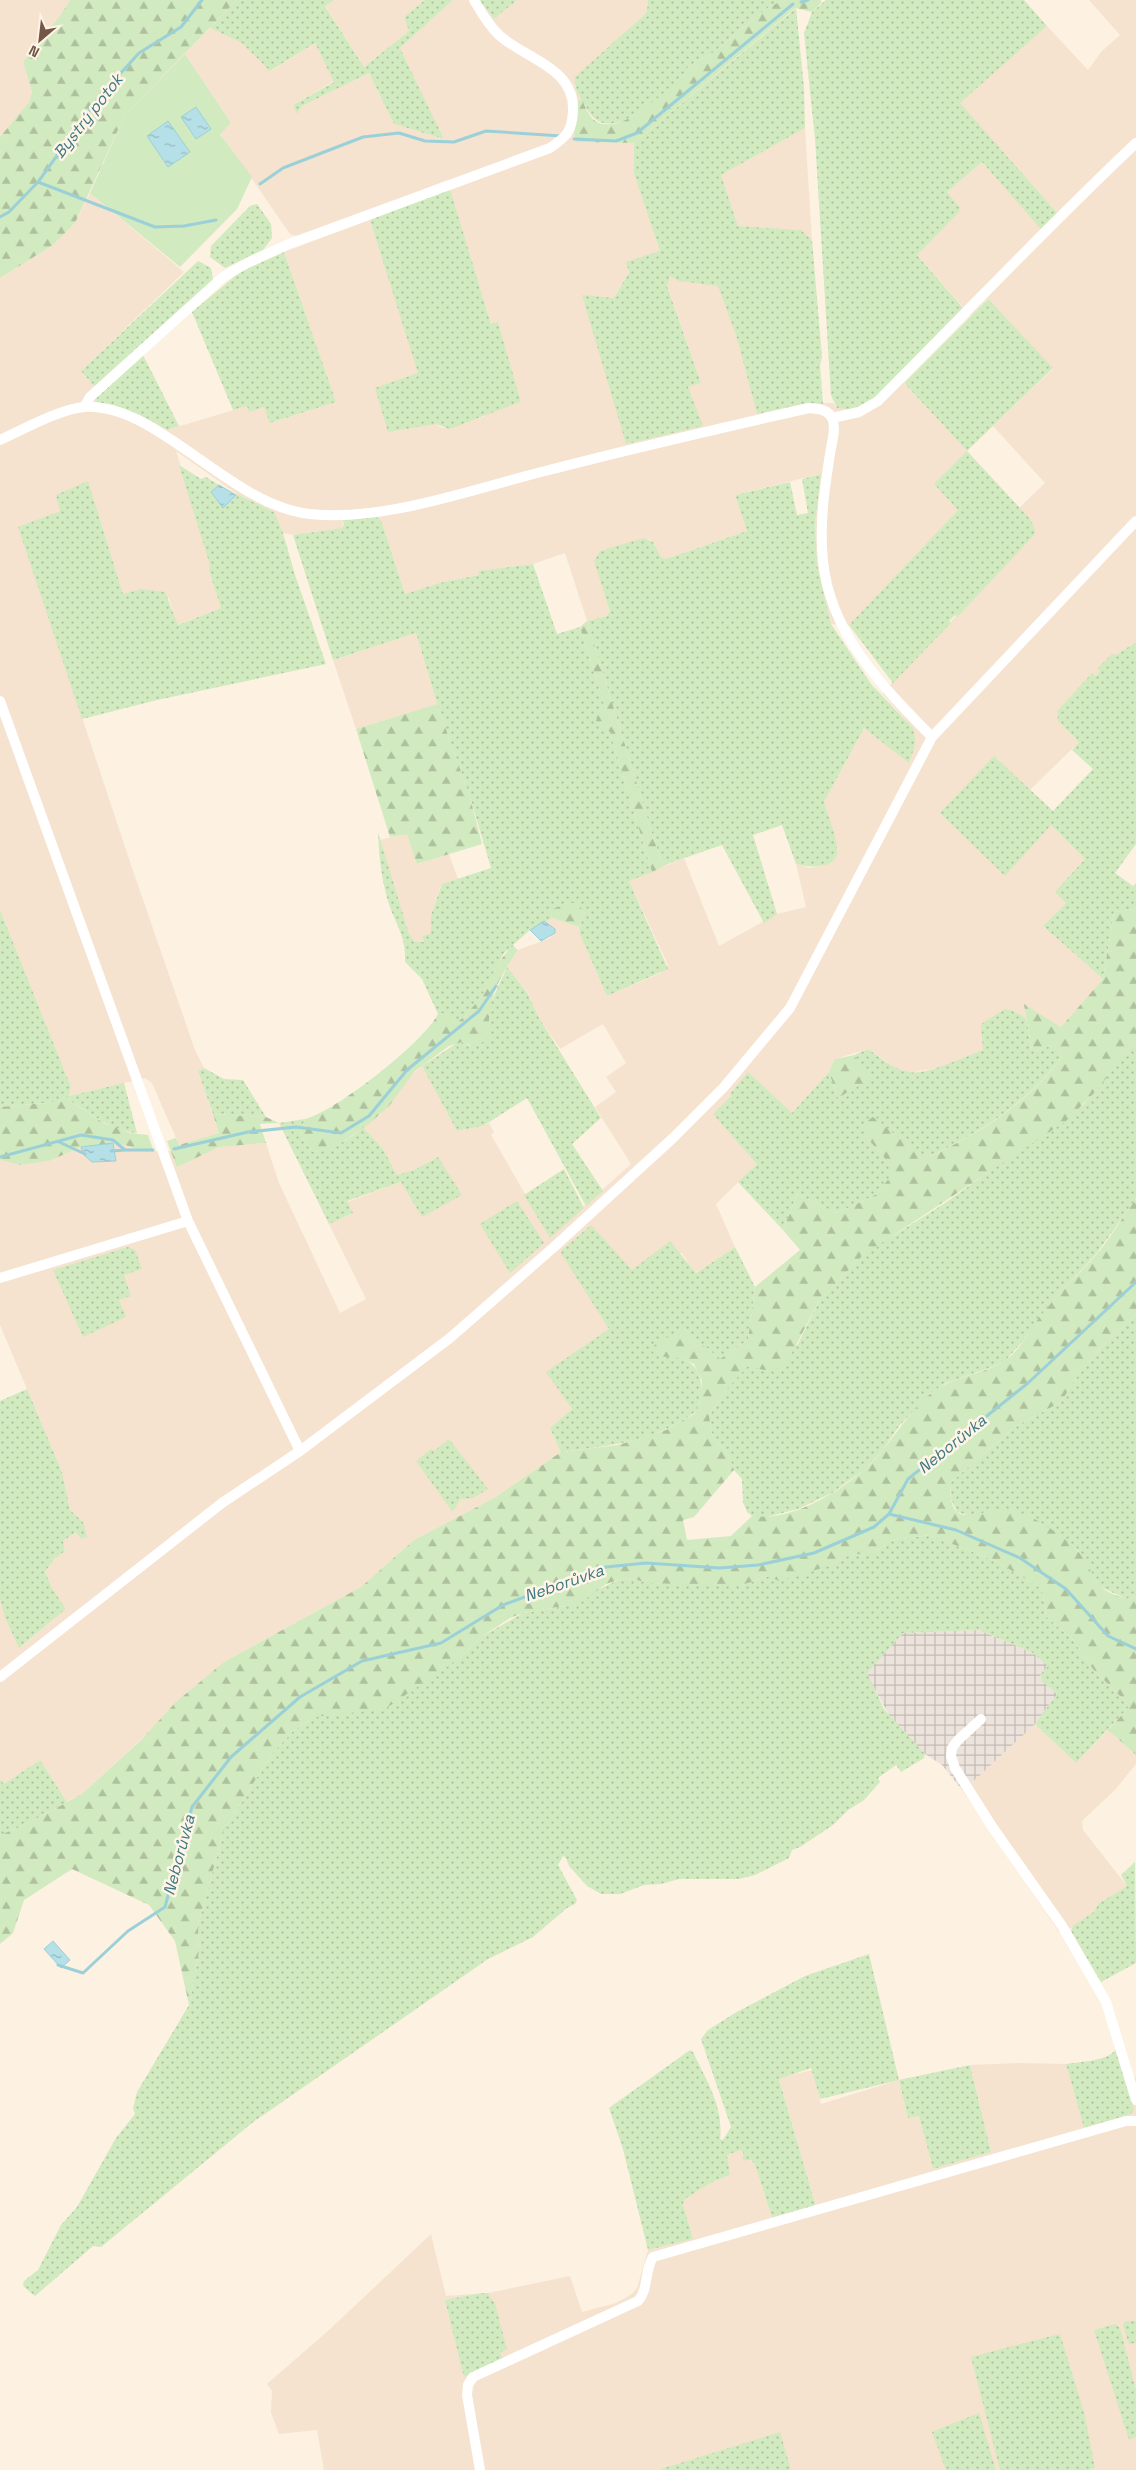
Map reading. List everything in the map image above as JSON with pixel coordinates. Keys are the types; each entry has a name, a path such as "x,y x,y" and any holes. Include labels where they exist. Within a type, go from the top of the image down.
{"street":[{"path":"84,407 90,397 216,283 249,262 289,244 550,148 567,136 572,117 573,102 571,92 564,81 550,67 499,35 490,26 474,0"},
{"path":"832,418 859,412 878,401 975,305 1058,216 1136,143"},
{"path":"0,440 40,422 84,407 119,413 166,437 246,492 285,508 306,514 328,516 374,514 626,450 809,408 824,410 832,418 834,431 826,475 822,530 823,561 832,606 852,646 932,737"},
{"path":"0,1677 222,1503 300,1451 450,1338 561,1241 673,1138 724,1087 790,1008 932,737 1136,522"},
{"path":"0,701 188,1221 300,1451"},
{"path":"0,1278 188,1221"},
{"path":"981,1719 952,1748 951,1756 955,1768 990,1825 1062,1926 1106,2002 1136,2100"},
{"path":"480,2470 467,2395 468,2385 473,2377 638,2301 642,2297 648,2267 653,2258 1126,2121 1136,2122"}],"shaded area":[{"path":"0,0 70,0 59,17 23,62 32,92 29,102 0,137"},
{"path":"334,0 425,0 404,17 409,31 364,67 325,5"},
{"path":"453,0 479,0 494,19 517,0 648,0 647,11 642,17 574,85 582,100 577,102 574,133 577,142 634,143 634,174 660,251 629,271 614,298 582,296 688,387 701,383 667,285 670,276 680,281 717,284 724,298 736,335 757,414 808,403 833,403 837,408 898,377 967,451 958,510 849,625 831,624 817,564 815,522 820,474 735,495 747,531 666,559 661,557 653,542 649,539 600,551 596,558 610,611 607,616 587,621 565,553 533,564 478,571 479,575 439,583 405,594 381,520 376,517 343,520 342,528 293,535 283,533 273,512 237,494 176,451 211,565 209,571 221,608 177,625 169,598 123,594 88,482 60,511 19,527 130,862 195,1050 204,1068 198,1071 219,1133 179,1145 152,1083 145,1078 69,1096 71,1087 0,910 0,278 53,245 75,223 90,193 184,272 81,371 95,387 102,404 127,409 152,420 167,430 247,406 264,407 271,423 336,402 284,252 370,220 436,424 442,428 483,417 489,412 521,402 498,323 491,324 447,180 391,203 297,236 290,234 220,133 231,123 185,54 210,28 242,43 271,71 315,43 334,81 293,105 297,113 302,106 369,73 394,124 444,139 400,48"},
{"path":"1089,0 1136,0 1136,642 1116,655 1096,676 1092,673 1057,711 1058,721 1079,742 1030,790 994,756 1051,825 1085,859 1056,892 1066,903 1043,926 1103,979 1061,1027 1025,1005 1026,1018 1012,1010 1005,1009 998,1015 984,1050 944,1066 911,1073 896,1068 868,1049 835,1059 829,1072 792,1113 748,1073 731,1096 757,1164 716,1204 735,1247 695,1273 682,1253 632,1270 562,1250 610,1329 547,1372 572,1409 550,1428 561,1452 494,1498 414,1540 361,1587 224,1662 82,1794 67,1802 40,1760 4,1785 0,1779 0,1599 22,1646 66,1609 52,1588 45,1572 54,1559 65,1551 63,1541 76,1532 83,1522 70,1510 62,1472 0,1325 0,1160 20,1165 49,1161 81,1147 83,1154 116,1161 113,1143 129,1146 139,1151 171,1151 177,1166 219,1147 266,1143 279,1183 340,1313 366,1299 329,1224 353,1213 347,1202 401,1182 438,1157 416,1169 397,1175 383,1149 363,1127 380,1115 408,1078 422,1066 457,1131 489,1123 494,1132 491,1135 550,1237 631,1164 595,1107 616,1092 606,1077 626,1063 603,1024 560,1049 538,1016 527,991 507,967 518,950 550,938 555,929 544,921 552,918 579,927 607,996 661,973 668,965 629,881 684,858 719,946 777,914 806,907 796,864 809,868 823,866 829,863 838,849 824,802 864,728 909,762 912,727 882,693 1036,533 1031,520 1019,508 1045,483 993,426 1053,369 987,299 971,316 917,255 938,233 947,192 982,162 1041,228 959,103 1047,26 1088,70 1101,52 1120,35"},
{"path":"805,128 812,240 801,230 738,226 721,175"},
{"path":"416,633 437,704 356,729 333,660"},
{"path":"407,833 418,864 449,854 458,879 441,885 431,915 431,933 422,936 424,941 420,943 415,942 409,934 380,840"},
{"path":"979,1630 1033,1653 1048,1666 1040,1676 1042,1681 1057,1694 1035,1724 963,1791 942,1765 925,1754 889,1715 866,1673 903,1633"},
{"path":"1035,1724 1076,1763 1108,1730 1136,1755 1136,1764 1115,1790 1082,1821 1083,1830 1127,1886 1098,1904 1095,1911 1072,1928 1059,1932 963,1791"},
{"path":"1066,2064 1084,2128 1125,2080 1136,2077 1136,2470 324,2470 317,2430 279,2434 271,2413 272,2391 267,2384 329,2330 431,2234 446,2296 488,2293 570,2276 582,2312 616,2303 632,2294 637,2288 648,2250 693,2239 683,2204 685,2199 712,2182 730,2175 727,2155 734,2150 740,2150 755,2165 773,2220 816,2207 779,2078 812,2070 821,2104 899,2080 908,2118 919,2116 933,2169 991,2152 970,2065"}],"green space":[{"path":"70,0 237,0 125,115 75,223 53,245 0,278 0,137 29,102 32,92 23,62 59,17"},
{"path":"237,0 334,0 325,6 364,67 409,31 404,17 425,0 453,0 400,48 444,139 394,124 369,73 302,106 297,114 293,105 334,82 315,43 270,71 242,43 210,28"},
{"path":"479,0 517,0 494,19"},
{"path":"648,0 786,0 770,6 714,52 688,67 685,74 637,114 623,121 609,124 597,120 587,109 578,94 575,86 575,77 642,17 647,11"},
{"path":"786,0 820,0 822,2 812,12 795,8 634,143 576,142 574,133 577,101 582,100 592,118 604,124 616,123 629,118 667,90 685,74 688,67 714,52 770,6"},
{"path":"826,0 1024,0 1047,26 960,103 1057,213 1041,229 982,162 947,192 960,208 959,212 917,255 964,309 871,403 851,409 837,408 831,395 815,139 804,33 812,12"},
{"path":"796,8 804,88 805,128 721,175 738,226 801,230 812,240 822,357 820,365 823,404 808,403 757,414 736,335 718,286 679,281 670,276 667,286 701,383 688,387 703,426 626,444 582,295 614,298 629,272 626,262 660,251 634,174 634,143"},
{"path":"185,54 231,123 220,134 252,177 237,209 180,267 90,193 125,115"},
{"path":"450,189 491,324 498,322 521,402 450,429 436,424 388,432 375,388 418,373 370,220"},
{"path":"257,204 271,224 272,238 263,250 225,268 210,257 211,246 250,206"},
{"path":"284,252 336,402 270,423 264,407 249,412 247,406 233,410 192,312 240,272"},
{"path":"198,261 211,268 213,280 95,387 81,371"},
{"path":"988,299 1053,368 967,451 904,383"},
{"path":"143,355 179,426 167,430 134,412 97,404 95,399"},
{"path":"967,451 1031,520 1036,533 957,617 955,615 949,621 951,623 893,683 849,625 958,510 934,484"},
{"path":"179,465 201,479 206,477 219,485 211,492 223,508 237,494 274,512 283,533 295,575 326,664 157,700 82,719 18,527 60,511 56,495 88,481 123,594 141,589 165,592 178,625 221,608 209,571 210,565"},
{"path":"821,474 815,522 817,564 831,624 871,684 912,727 915,745 909,763 864,728 824,802 837,847 837,854 829,864 808,866 796,864 782,825 753,835 777,914 764,923 722,845 670,863 660,859 587,621 607,616 610,611 594,561 600,551 644,538 653,542 661,557 666,559 747,531 735,495 790,482 797,515 808,513 802,479"},
{"path":"376,517 381,520 405,594 439,583 479,575 478,571 533,564 557,634 580,627 606,710 605,726 610,732 652,872 629,881 668,969 607,996 580,934 579,927 585,912 551,910 552,918 530,930 504,953 482,996 465,1016 455,1024 449,1013 438,1014 422,979 405,962 403,941 388,901 383,881 378,832 409,934 415,942 424,942 422,936 431,933 431,915 442,884 491,868 470,797 438,707 416,633 333,660 293,535 342,528 343,520"},
{"path":"587,621 660,859 670,863 652,872 610,732 596,721 599,712 606,710 580,627"},
{"path":"1136,642 1136,844 1115,873 1133,886 1136,883 1136,909 1114,912 1103,979 1043,926 1066,903 1055,892 1085,859 1051,825 1005,876 940,813 994,756 1053,811 1093,769 1072,750 1079,742 1058,721 1057,711 1092,673 1096,676 1100,671 1098,668 1112,654 1116,655"},
{"path":"437,704 470,797 482,844 417,864 407,834 390,837 356,729"},
{"path":"570,903 576,903 585,912 579,927 552,918 550,910"},
{"path":"1136,909 1136,1040 1096,1091 1066,1121 862,1256 819,1301 784,1368 764,1370 748,1366 724,1392 709,1416 713,1438 727,1452 734,1470 694,1517 683,1520 687,1540 731,1536 752,1516 769,1517 805,1507 824,1498 858,1475 872,1463 910,1415 929,1395 947,1383 986,1370 1010,1356 1048,1306 1101,1248 1136,1199 1136,1314 1097,1352 1076,1378 1061,1402 1016,1426 950,1483 954,1508 959,1513 973,1515 1005,1510 1031,1517 1068,1541 1081,1555 1097,1582 1106,1591 1127,1599 1136,1596 1136,1755 1108,1730 1130,1706 1093,1669 1073,1640 1046,1616 1042,1589 996,1561 929,1535 890,1541 872,1554 847,1554 832,1565 779,1581 769,1576 742,1585 722,1586 646,1583 632,1578 618,1580 606,1584 580,1603 523,1613 510,1618 481,1637 461,1657 385,1709 314,1717 293,1731 271,1755 224,1830 198,1925 199,1952 189,2005 175,1941 149,1905 72,1869 24,1900 13,1933 0,1944 0,1835 25,1825 82,1794 142,1739 176,1702 224,1662 361,1587 414,1540 494,1498 561,1452 618,1445 666,1430 694,1414 700,1402 702,1381 694,1364 681,1358 656,1356 651,1349 657,1343 684,1329 720,1359 748,1340 755,1287 800,1250 783,1230 797,1194 837,1213 875,1195 892,1175 884,1157 865,1136 865,1122 873,1117 916,1151 929,1157 967,1138 1019,1103 1049,1074 1062,1057 1055,1045 1032,1051 1024,1004 1061,1027 1103,979 1114,912"},
{"path":"0,910 71,1087 69,1096 124,1083 137,1133 119,1129 102,1121 70,1101 69,1097 57,1102 0,1107"},
{"path":"512,945 518,950 499,981 491,1002 489,1025 491,1037 475,1047 462,1042 449,1046 415,1071 389,1106 370,1123 338,1145 325,1151 313,1152 300,1135 305,1119 319,1114 336,1104 378,1074 416,1041 438,1014 449,1012 455,1024 465,1016 482,996 497,965"},
{"path":"507,967 527,992 538,1016 601,1118 572,1144 603,1191 586,1206 527,1098 483,1126 457,1131 422,1066 457,1043 462,1042 470,1046 488,1025 489,1007"},
{"path":"1005,1009 1012,1010 1026,1018 1032,1051 1055,1045 1062,1057 1034,1089 985,1127 929,1157 865,1136 884,1157 893,1174 875,1195 837,1213 797,1194 783,1230 738,1182 757,1164 713,1114 731,1096 730,1094 748,1072 792,1113 829,1072 838,1098 869,1079 854,1055 868,1049 887,1063 909,1072 925,1071 983,1050 981,1024"},
{"path":"1136,1040 1136,1199 1097,1253 1053,1301 1006,1360 995,1366 946,1383 931,1393 899,1426 883,1450 864,1470 832,1493 798,1509 763,1518 752,1516 747,1512 743,1502 742,1479 734,1470 727,1452 713,1438 709,1416 724,1392 748,1365 764,1370 798,1344 819,1301 862,1256 882,1240 896,1234 945,1203 1084,1104"},
{"path":"854,1055 870,1079 838,1098 829,1072 835,1059"},
{"path":"204,1068 224,1079 243,1080 266,1117 213,1114 198,1071"},
{"path":"69,1096 70,1101 104,1123 130,1133 148,1135 154,1152 139,1151 129,1146 113,1143 81,1147 49,1161 20,1165 0,1160 0,1107 57,1102"},
{"path":"213,1114 266,1117 279,1123 260,1124 266,1143 219,1147 177,1167 167,1141 176,1138 179,1145 219,1133"},
{"path":"305,1119 300,1135 313,1152 340,1144 363,1127 383,1149 397,1175 416,1169 438,1157 462,1195 422,1217 401,1182 347,1201 353,1213 329,1224 279,1123"},
{"path":"564,1169 584,1208 550,1238 524,1195"},
{"path":"517,1201 544,1243 510,1273 480,1224"},
{"path":"591,1225 632,1270 670,1241 696,1273 735,1247 755,1287 748,1340 720,1359 684,1329 656,1356 684,1359 696,1369 701,1384 701,1395 698,1406 693,1413 676,1424 645,1437 612,1445 561,1452 550,1428 572,1409 546,1372 609,1329 561,1253 562,1250"},
{"path":"128,1247 135,1250 142,1269 124,1275 131,1296 119,1300 126,1317 83,1337 53,1270"},
{"path":"1136,1314 1136,1596 1127,1599 1100,1587 1078,1550 1029,1516 1003,1510 971,1516 957,1512 951,1499 950,1483 1016,1426 1061,1402 1076,1378 1097,1352"},
{"path":"27,1389 62,1472 70,1510 83,1522 87,1537 81,1539 76,1532 63,1541 65,1551 54,1559 45,1572 52,1588 66,1609 19,1648 5,1617 0,1599 0,1401"},
{"path":"449,1439 488,1489 473,1498 460,1499 452,1511 416,1461 431,1449 434,1451"},
{"path":"929,1535 996,1561 1042,1589 1046,1616 1073,1640 1093,1669 1130,1706 1076,1763 1035,1724 1057,1694 1042,1681 1040,1675 1048,1666 1033,1653 979,1630 903,1633 867,1673 884,1709 925,1754 924,1758 901,1772 896,1765 878,1778 880,1782 864,1800 848,1810 833,1825 800,1847 792,1850 789,1858 755,1875 739,1879 679,1879 661,1884 644,1885 620,1894 601,1894 587,1886 569,1866 566,1858 563,1856 558,1865 577,1900 575,1904 567,1908 533,1937 488,1959 252,2123 101,2247 93,2246 35,2296 23,2286 24,2281 38,2270 61,2225 77,2207 116,2138 135,2114 133,2109 137,2092 189,2005 199,1952 198,1925 224,1830 271,1755 293,1731 314,1717 330,1714 435,1672 461,1657 481,1637 523,1613 564,1606 618,1580 632,1578 646,1583 742,1585 769,1576 832,1565 847,1554 872,1554 890,1541"},
{"path":"40,1760 67,1802 25,1825 0,1835 0,1779 4,1784"},
{"path":"1135,1862 1136,1963 1101,1982 1071,1931 1073,1926 1095,1911 1098,1904 1127,1886 1121,1875"},
{"path":"869,1954 899,2080 820,2099 811,2068 779,2079 816,2207 773,2220 755,2165 751,2160 743,2160 743,2152 740,2150 727,2155 730,2175 712,2182 685,2199 683,2204 693,2239 648,2250 623,2149 609,2108 690,2050 693,2052 713,2094 721,2127 720,2139 723,2140 731,2127 701,2039 708,2030 735,2013 805,1976"},
{"path":"1116,2049 1134,2109 1131,2114 1084,2128 1066,2064 1101,2058"},
{"path":"970,2065 991,2152 933,2169 919,2116 908,2118 899,2080"},
{"path":"488,2293 495,2304 507,2349 500,2353 503,2358 464,2377 445,2300"},
{"path":"1125,2321 1136,2321 1136,2343 1129,2344 1123,2326"},
{"path":"1115,2324 1120,2328 1136,2390 1136,2437 1129,2440 1094,2330"},
{"path":"1060,2334 1084,2412 1095,2468 1088,2470 1000,2470 971,2357"},
{"path":"979,2413 996,2470 946,2470 932,2432"},
{"path":"780,2432 791,2470 661,2469"}],"water":[{"path":"196,107 211,129 196,139 181,117"},
{"path":"168,121 190,152 168,167 147,136"},
{"path":"219,485 236,495 223,508 211,492"},
{"path":"544,921 555,929 555,933 541,941 530,930"},
{"path":"113,1143 116,1161 92,1162 83,1154 81,1147"},
{"path":"53,1941 70,1960 61,1968 44,1949"}],"waterway":[{"name":"Bystrý potok","path":"0,217 9,212 38,182 100,96 139,53 181,27 202,0"},
{"path":"801,2 808,0"},
{"path":"574,139 616,141 637,133 793,4"},
{"path":"260,184 283,168 363,137 399,133 425,141 454,142 486,131 561,136"},
{"path":"38,182 155,227 184,226 216,220"},
{"path":"174,1149 248,1132 296,1127 341,1133 369,1116 407,1070 479,1011 496,986"},
{"path":"0,1157 81,1135 113,1140 125,1150 153,1150"},
{"path":"59,1142 85,1154"},
{"path":"111,1151 125,1150"},
{"name":"Neborůvka","path":"58,1965 83,1973 128,1931 165,1907 192,1807 231,1757 300,1697 362,1661 441,1643 503,1605 606,1567 646,1563 720,1568 758,1565 814,1553 874,1527 889,1514 908,1479 1028,1383 1136,1282"},
{"path":"889,1514 956,1530 1020,1558 1066,1589 1108,1636 1136,1649"}]}
